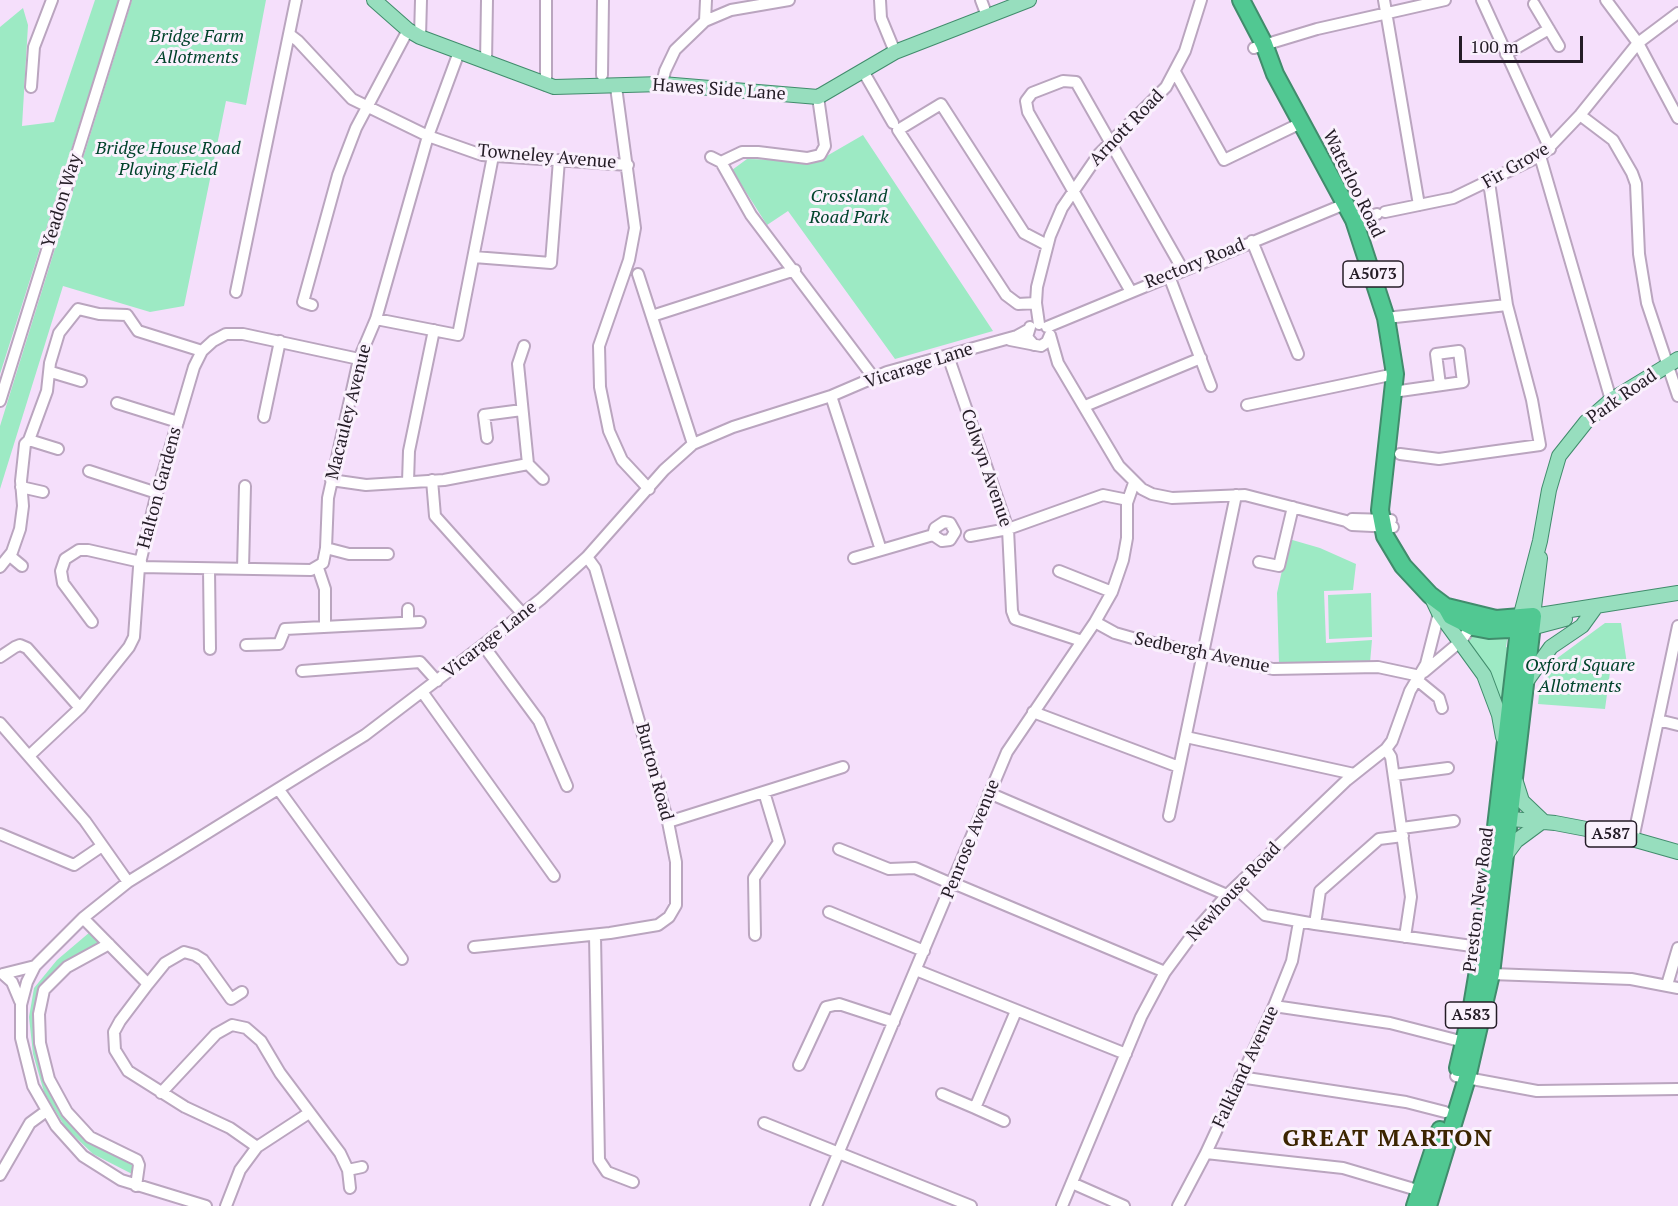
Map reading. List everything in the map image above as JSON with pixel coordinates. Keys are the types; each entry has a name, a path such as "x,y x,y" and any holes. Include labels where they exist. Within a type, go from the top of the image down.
{"highway":[{"name":"Waterloo Road","path":"1229,0 1275,74 1354,220 1386,318 1395,374 1383,494 1387,523"},
{"name":"Waterloo Road","path":"1241,0 1259,46"},
{"path":"1387,523 1393,551 1442,610 1454,607 1475,621 1500,631 1526,623"},
{"name":"Preston New Road","path":"1424,1199 1445,1112 1461,1077 1464,1042 1489,948 1505,856 1503,818 1514,776 1524,685 1526,623"},
{"name":"Preston New Road","path":"1424,1199 1491,974 1489,948 1503,818 1505,745 1526,623"}],"main road":[{"name":"Hawes Side Lane","path":"374,0 408,30 420,37 546,85 616,87 662,84 818,97"},
{"path":"818,97 895,52 1029,0"},
{"name":"Park Road","path":"1526,623 1549,490 1559,456 1586,422 1611,400 1673,362"},
{"path":"1526,623 1578,616 1594,608 1678,593"},
{"path":"1524,685 1551,647 1582,626 1594,608"},
{"path":"1442,610 1461,641"},
{"name":"Preston New Road","path":"1461,641 1488,684 1499,715 1505,745"},
{"name":"A583","path":"1514,776 1522,801 1543,821"},
{"name":"A587","path":"1503,818 1543,821 1633,839 1678,852"},
{"path":"1505,856 1516,841 1543,821"}],"street":[{"path":"31,87 34,47 52,0"},
{"name":"Yeadon Way","path":"0,401 125,0"},
{"path":"236,292 296,0"},
{"path":"420,0 420,37"},
{"path":"486,63 487,0"},
{"path":"546,0 546,85"},
{"path":"602,75 603,0"},
{"path":"705,21 706,0"},
{"path":"662,84 675,50 705,21 731,10 789,0"},
{"path":"880,0 881,18 895,52"},
{"path":"981,0 987,16"},
{"name":"Arnott Road","path":"1045,329 1035,303 1047,245 1057,217 1072,191 1112,140 1155,100 1175,72 1185,51 1201,0"},
{"path":"1384,0 1419,205"},
{"path":"1259,46 1445,0"},
{"path":"1482,0 1550,149"},
{"path":"1606,0 1638,43 1678,118"},
{"path":"1534,4 1559,46"},
{"name":"Fir Grove","path":"1354,220 1453,198 1540,156 1550,149 1580,115 1638,43 1678,13"},
{"path":"1506,54 1549,29"},
{"path":"312,304 303,302 338,175 367,109 408,30"},
{"name":"Towneley Avenue","path":"289,34 298,40 339,87 367,109 428,136 493,156 628,165"},
{"name":"Macauley Avenue","path":"318,568 323,563 326,548 327,509 331,480 359,359 376,319 428,136 459,52"},
{"path":"863,71 896,126 1011,301 1025,304 1035,303"},
{"path":"1175,72 1224,160 1301,123"},
{"path":"1130,290 1026,108 1026,101 1032,93 1072,80 1076,82 1112,140 1183,270"},
{"path":"616,87 635,228 629,260 599,346 600,387 609,431 622,460 649,489"},
{"path":"721,162 750,152 807,158 820,155 825,146 818,97"},
{"path":"896,126 941,104 1024,233 1047,245"},
{"path":"1580,115 1613,140 1636,184 1639,254 1647,303 1673,362 1678,396"},
{"path":"376,319 458,335 493,156"},
{"path":"1540,156 1611,400"},
{"path":"711,157 721,162 751,215 795,270 874,378"},
{"path":"474,257 551,264 559,160"},
{"path":"1400,454 1439,459 1540,445 1532,400 1507,305 1489,182"},
{"name":"Rectory Road","path":"1045,329 1130,290 1345,204"},
{"path":"1252,241 1298,354"},
{"path":"652,316 795,270"},
{"path":"638,274 693,444"},
{"path":"1169,276 1211,386"},
{"path":"1386,318 1507,305"},
{"path":"0,567 10,556 20,529 25,444 29,440 51,372 50,363 59,333 78,309 99,314 127,315 138,331 202,351 213,341 226,334 243,333 359,359"},
{"name":"Vicarage Lane","path":"21,1005 27,982 35,966 83,918 128,882 193,839 279,790 365,735 423,693 587,557 693,444 733,427 831,396 874,378 1017,336 1033,325 1045,329"},
{"path":"1035,346 1044,345 1045,329"},
{"path":"1045,329 1058,363 1119,466 1134,483 1152,494 1162,497 1236,495 1260,497 1346,521 1352,525 1387,523"},
{"path":"408,482 409,451 434,330"},
{"path":"1028,330 1027,337 1035,346 1058,363"},
{"name":"Vicarage Lane","path":"1000,340 1035,346"},
{"path":"264,417 280,341"},
{"path":"524,346 518,364 528,464 543,479"},
{"name":"Halton Gardens","path":"30,755 80,708 129,647 134,637 140,565 157,494 194,367 202,351"},
{"name":"Colwyn Avenue","path":"948,356 1008,529 1012,611 1015,619 1082,641"},
{"path":"1085,406 1201,358"},
{"path":"51,372 81,381"},
{"path":"1247,405 1395,374"},
{"path":"1393,392 1440,385"},
{"path":"831,396 881,550"},
{"path":"117,403 178,423"},
{"path":"487,438 484,415 522,410"},
{"path":"29,440 58,449"},
{"path":"331,480 366,485 459,478 528,464"},
{"path":"89,471 157,494"},
{"path":"432,480 435,516 522,613"},
{"name":"Penrose Avenue","path":"816,1206 1007,752 1082,641 1112,592 1126,543 1128,500 1134,483"},
{"path":"243,569 245,486"},
{"path":"21,487 43,492"},
{"path":"970,536 1008,529 1104,495 1128,500"},
{"path":"1169,816 1236,495"},
{"path":"1259,562 1279,566 1293,507"},
{"path":"854,558 933,535"},
{"path":"326,548 349,554 388,554"},
{"path":"90,614 63,582 61,572 65,559 79,550 88,550 140,565 209,569 311,570 318,568 325,589 325,627"},
{"path":"10,556 22,566"},
{"name":"Burton Road","path":"474,947 595,935 658,925 669,917 676,905 676,884 668,822 595,568 587,557"},
{"path":"209,569 210,650"},
{"path":"1059,571 1112,592"},
{"path":"408,609 408,623"},
{"name":"Newhouse Road","path":"1062,1206 1141,1017 1165,972 1196,930 1231,891 1354,774 1386,749 1392,741 1431,648 1442,610"},
{"name":"Sedbergh Avenue","path":"1095,621 1115,633 1134,639 1273,669 1378,668 1418,678"},
{"name":"Newhouse Road","path":"1418,678 1461,641 1475,621"},
{"path":"246,645 279,644 285,629 420,622"},
{"path":"1633,839 1678,626"},
{"path":"483,645 539,721 567,786"},
{"path":"0,657 15,646 27,648 80,708"},
{"path":"302,671 420,662 438,681"},
{"path":"1418,678 1439,698 1442,708"},
{"path":"423,693 554,876"},
{"path":"1033,712 1179,767"},
{"path":"1658,720 1678,725"},
{"path":"0,723 30,755 128,882"},
{"path":"1186,737 1354,774"},
{"path":"1386,749 1391,757 1411,897 1405,937"},
{"path":"668,822 843,767"},
{"path":"1394,775 1448,768"},
{"path":"279,790 402,959"},
{"path":"754,935 754,878 779,842 764,792"},
{"path":"989,793 1231,891 1265,915 1299,922 1489,948"},
{"path":"1315,924 1320,891 1378,839 1454,820"},
{"path":"0,834 74,865 102,846"},
{"path":"839,849 889,869 915,868 1165,972"},
{"path":"829,912 924,951"},
{"path":"83,918 148,984"},
{"name":"Falkland Avenue","path":"1178,1206 1206,1153 1274,1006 1292,961 1299,922"},
{"path":"595,935 599,1160 607,1172 633,1182"},
{"path":"109,944 67,967 44,990 39,1014 40,1043 49,1079 67,1112 90,1137 137,1160 139,1165 136,1186"},
{"path":"1491,974 1631,979 1672,986 1678,948"},
{"path":"242,992 231,999 203,960 184,952 165,963 117,1024 114,1045 128,1071 161,1093 230,1128 257,1148"},
{"path":"2,974 35,966"},
{"path":"916,970 1126,1054"},
{"path":"2,974 27,982"},
{"path":"2,974 17,990 21,1005 21,1038 28,1072 45,1112 62,1135 83,1156 109,1173 136,1186 206,1206"},
{"path":"798,1059 823,1011 833,1005 867,1012 894,1022"},
{"path":"1274,1006 1390,1023 1464,1042"},
{"path":"975,1108 1016,1011"},
{"path":"161,1093 216,1034 228,1027 238,1025 254,1033 309,1113 340,1153 348,1170 350,1188"},
{"path":"1240,1077 1406,1102 1445,1112"},
{"path":"1461,1077 1537,1091 1678,1089"},
{"path":"942,1095 1004,1121"},
{"path":"0,1175 11,1161 30,1123 45,1112"},
{"path":"226,1206 240,1170 257,1148 309,1113"},
{"path":"764,1123 971,1206"},
{"path":"1206,1153 1343,1168 1424,1199"},
{"path":"348,1170 362,1167"},
{"path":"1072,1183 1124,1206"}],"green space":[{"path":"95,0 119,0 0,374 0,27 23,8 28,25 22,126 54,122"},
{"path":"132,0 266,0 246,105 226,101 184,306 150,312 63,286 0,489 0,426"},
{"name":"Crossland Road Park","path":"863,135 993,331 895,359 788,211 767,225 732,170 747,159 818,161"},
{"path":"1289,539 1320,548 1356,564 1353,590 1324,591 1326,643 1372,640 1370,663 1279,664 1277,593"},
{"path":"1371,593 1372,637 1329,639 1328,595"},
{"name":"Oxford Square Allotments","path":"1605,623 1621,623 1627,664 1624,673 1610,672 1605,709 1538,704 1540,686 1556,659"},
{"path":"1474,631 1508,634 1506,647 1511,649 1504,710 1483,663 1466,639"},
{"path":"90,932 104,947 67,967 44,990 44,1061 77,1125 134,1157 138,1177 93,1154 65,1127 44,1092 33,1054 29,1017 34,988 57,960"}],"district":[{"name":"GREAT MARTON","path":"1388,1139"}],"park label":[{"name":"Bridge Farm Allotments","path":"197,47"},
{"name":"Bridge House Road Playing Field","path":"168,159"}]}
